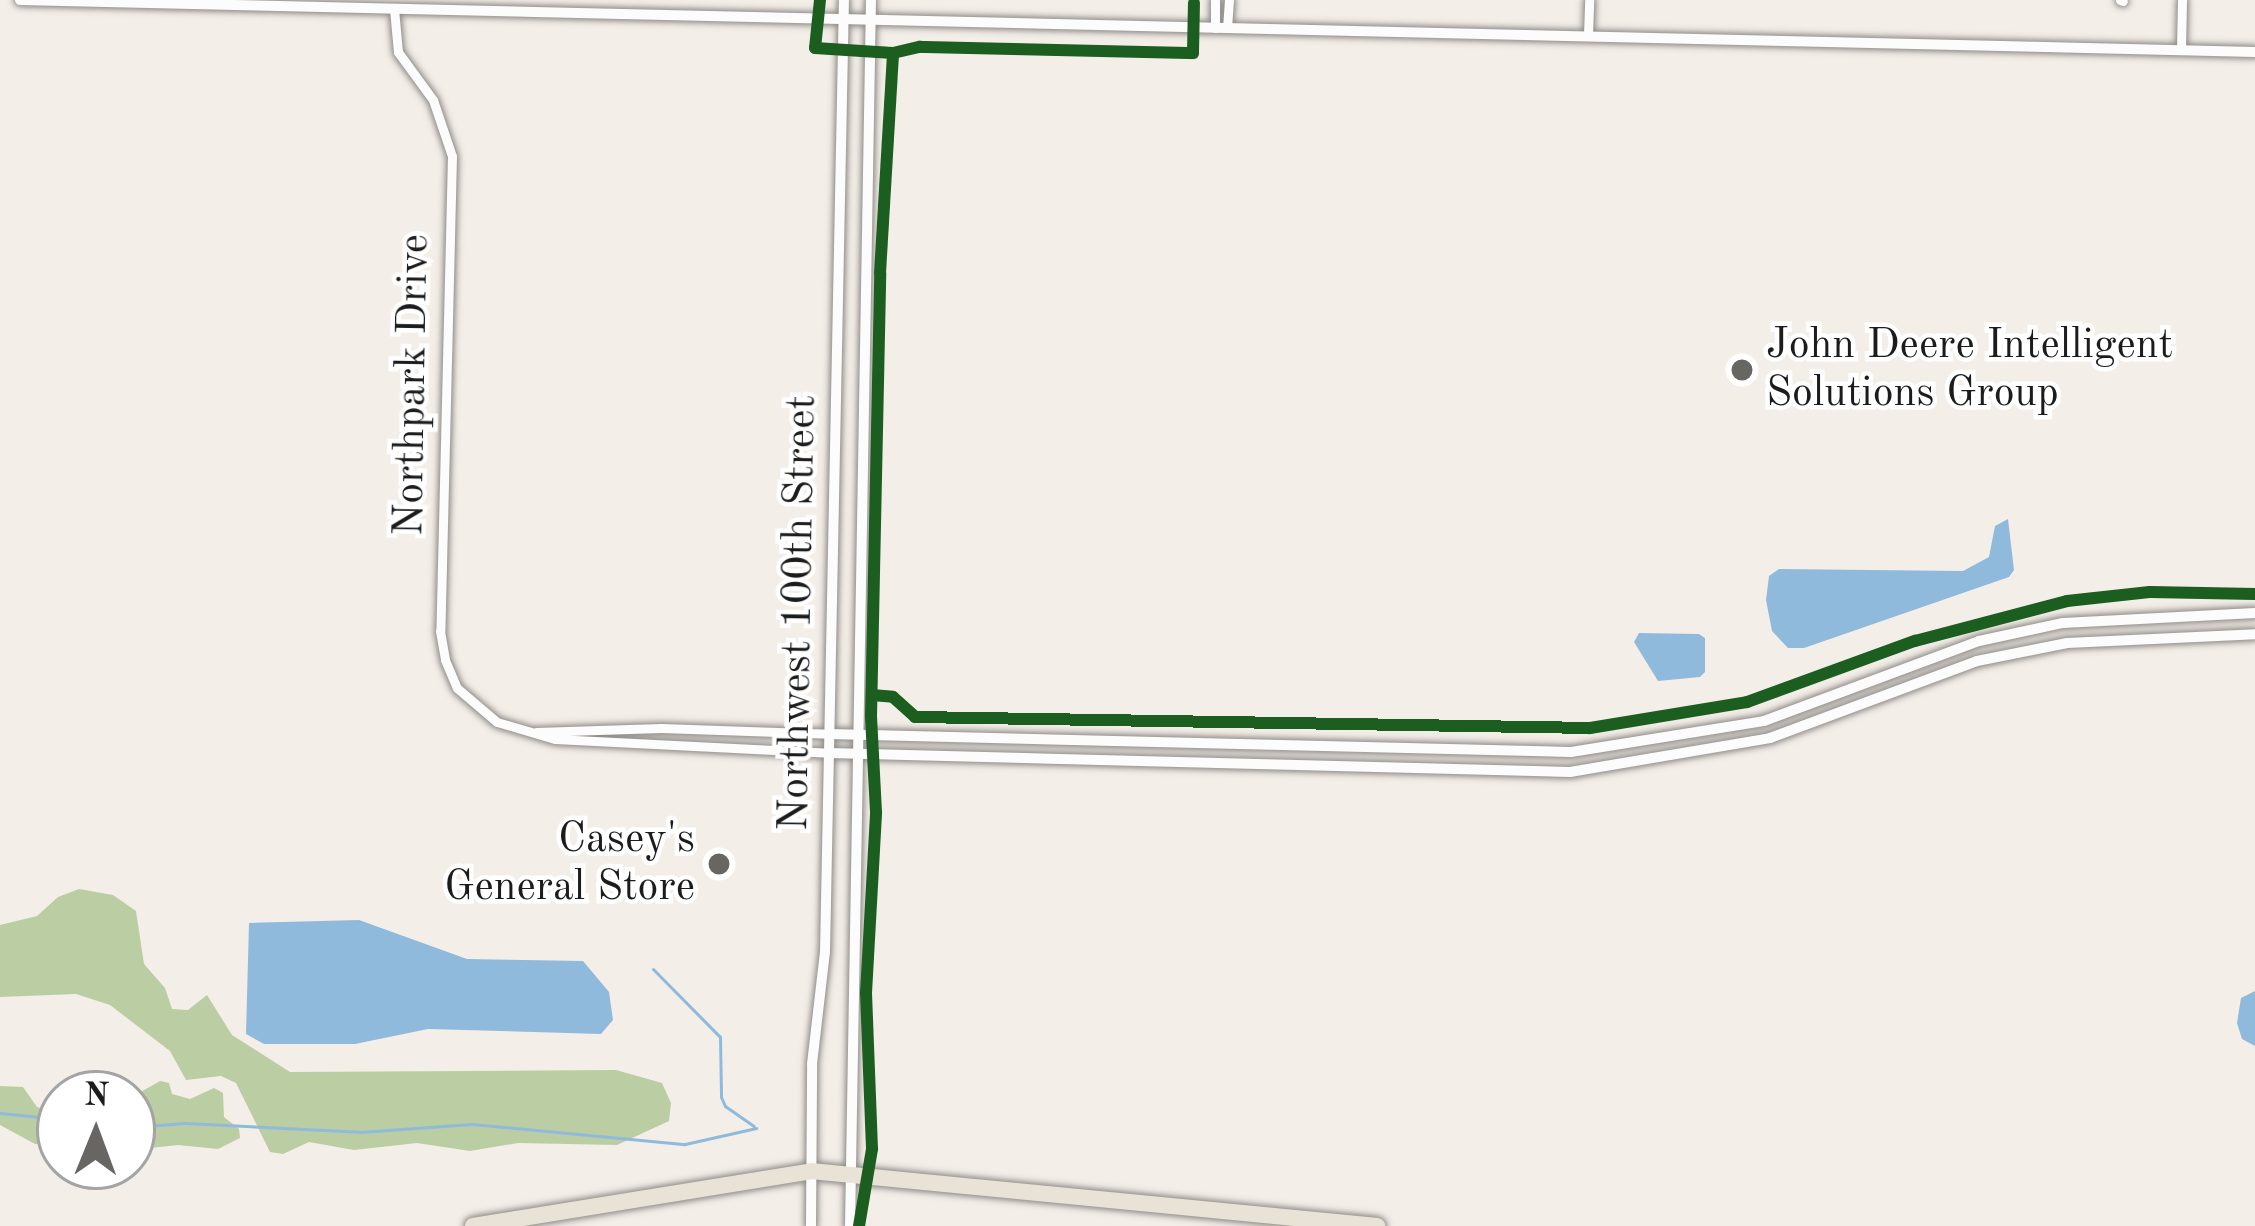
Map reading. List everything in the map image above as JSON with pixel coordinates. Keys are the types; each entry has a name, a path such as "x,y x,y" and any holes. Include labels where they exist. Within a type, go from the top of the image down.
{"highway":[{"path":"473,1226 811,1171 1377,1226"}],"street":[{"path":"20,0 2255,52"},
{"name":"Northwest 100th Street","path":"811,1226 812,1064 824,968 844,0"},
{"name":"Northwest 100th Street","path":"850,1226 871,0"},
{"path":"1215,0 1221,28"},
{"path":"1221,28 1229,0"},
{"path":"1588,35 1589,0"},
{"path":"2181,50 2182,0"},
{"name":"Northpark Drive","path":"394,9 398,52 433,100 452,156 441,647 450,674 469,701 496,722 531,733 660,748 1570,772 1738,746 1802,729 1977,661 2067,643 2255,634"},
{"name":"Northpark Drive","path":"531,733 661,728 1571,752 1764,721 1979,641 2063,623 2255,613"},
{"path":"2063,623 2067,643"},
{"path":"1141,760 1142,740"},
{"path":"1464,769 1465,749"}],"green space":[{"path":"79,889 113,895 136,911 144,964 165,988 172,1009 188,1010 207,995 232,1035 290,1072 616,1070 662,1083 671,1103 669,1121 617,1145 518,1143 470,1151 417,1143 354,1150 309,1142 283,1154 270,1152 236,1083 221,1076 186,1080 170,1051 110,1005 76,994 0,997 0,925 37,916 58,897"},
{"path":"156,1083 169,1083 172,1094 190,1099 214,1088 223,1093 224,1117 239,1129 240,1138 218,1149 156,1147"},
{"path":"0,1086 23,1087 36,1106 36,1144 0,1125"}],"water":[{"path":"2008,519 2014,570 2009,577 1804,648 1788,648 1772,631 1766,600 1769,576 1779,569 1963,571 1989,557 1995,526"},
{"path":"1639,633 1699,634 1705,638 1705,672 1700,677 1658,681 1634,642"},
{"path":"359,920 467,959 583,961 609,992 613,1020 601,1034 428,1029 355,1044 264,1044 246,1034 249,923"},
{"path":"2255,991 2255,1046 2242,1039 2237,1023 2241,998"}],"waterway":[{"path":"653,969 720,1037 721,1097 725,1106 754,1126"},
{"path":"0,1113 36,1117"},
{"path":"156,1125 360,1132 472,1124 685,1144 756,1128"}],"cycle path":[{"path":"820,0 815,48 893,53 920,47 1193,53 1194,3"},
{"path":"859,1226 872,1149 866,993 876,812 871,716 880,273 893,53"},
{"path":"872,695 893,697 915,717 1590,728 1747,702 1915,641 2067,601 2150,592 2255,594"}],"place":[{"name":"John Deere Intelligent Solutions Group","path":"1742,370"},
{"name":"Casey's General Store","path":"719,864"}]}
